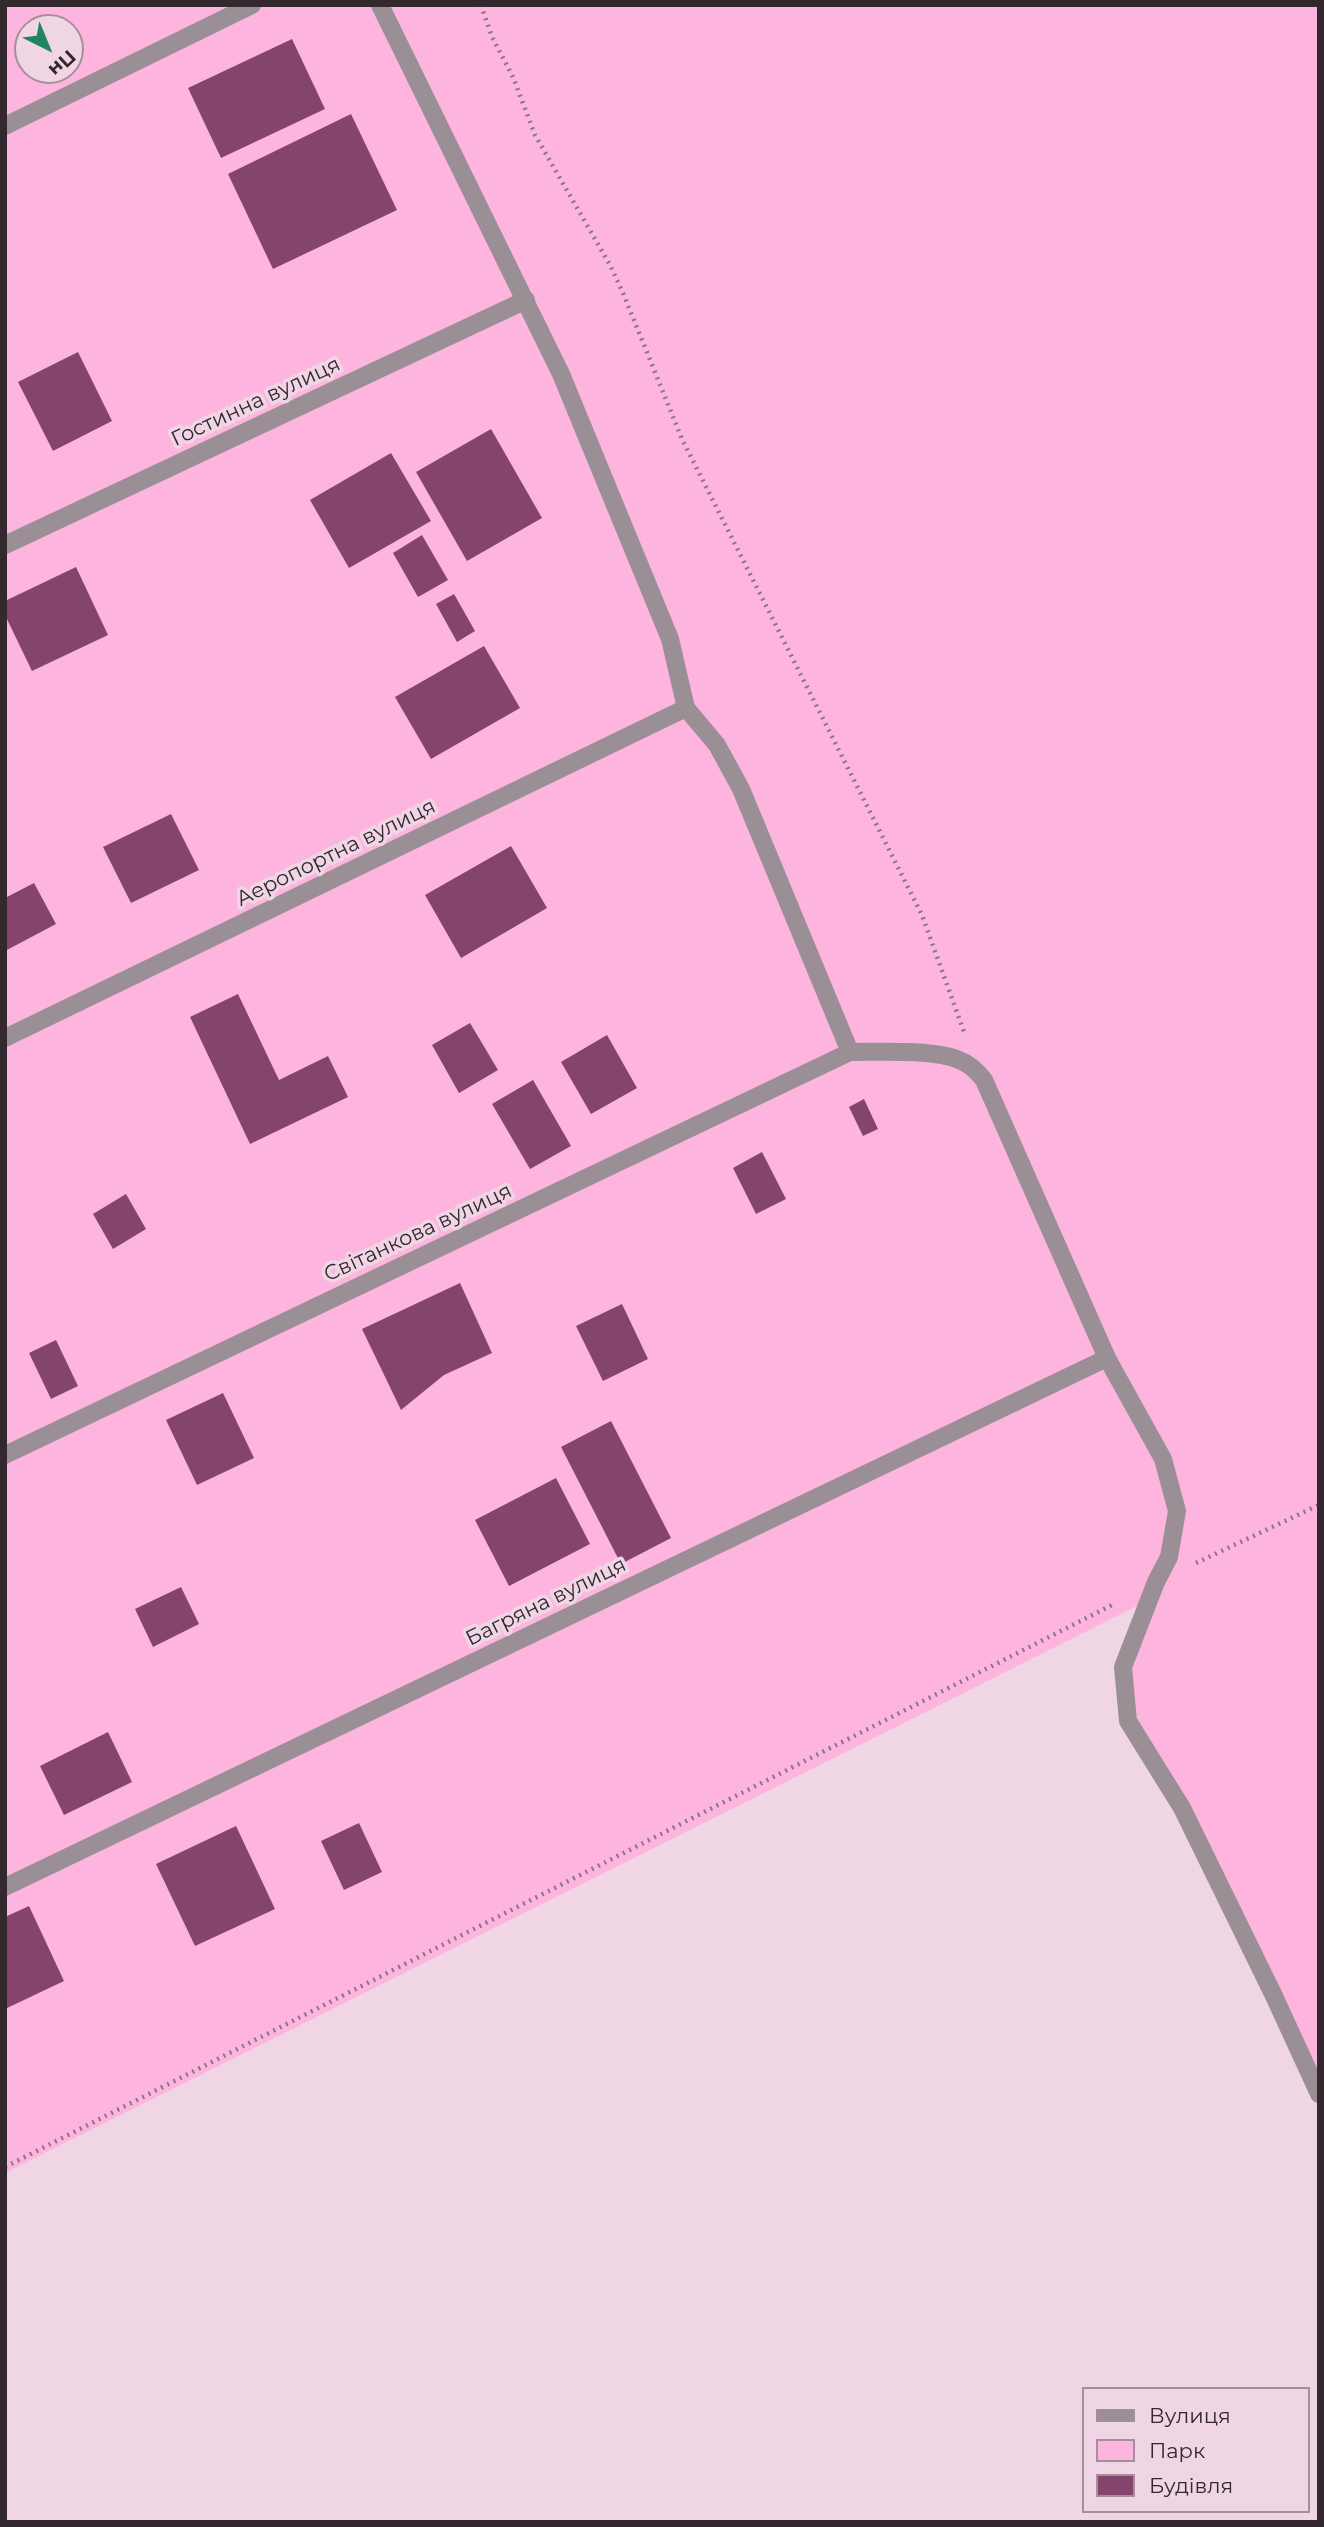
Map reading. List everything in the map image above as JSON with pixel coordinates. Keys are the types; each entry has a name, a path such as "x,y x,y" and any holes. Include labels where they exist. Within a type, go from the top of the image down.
{"street":[{"path":"5,126 252,5"},
{"path":"380,5 566,386 670,639 686,708 717,745 735,777 850,1052 949,1057 976,1070 984,1080 1107,1357 1163,1459 1177,1511 1169,1557 1156,1582 1124,1667 1128,1721 1182,1808 1319,2094"},
{"name":"Гостинна вулиця","path":"5,545 526,300"},
{"name":"Аеропортна вулиця","path":"5,1038 686,708"},
{"name":"Світанкова вулиця","path":"5,1454 850,1052"},
{"name":"Багряна вулиця","path":"5,1887 1107,1357"}],"path":[{"path":"481,5 492,37 513,76 535,135 619,284 682,439 922,915 965,1035"},
{"path":"5,2167 1156,1582 1319,1505"}],"green space":[{"path":"5,5 1319,5 1319,2079 1134,1718 1130,1668 1157,1596 5,2173"}],"building":[{"path":"292,39 325,109 221,158 188,88"},
{"path":"351,114 397,210 273,269 228,174"},
{"path":"78,352 112,421 53,451 18,382"},
{"path":"491,429 542,518 467,561 416,472"},
{"path":"391,453 431,521 349,568 310,500"},
{"path":"422,535 448,580 418,597 393,553"},
{"path":"76,567 108,635 32,671 5,615 5,601"},
{"path":"454,594 475,631 457,642 436,604"},
{"path":"484,646 520,708 431,759 395,697"},
{"path":"171,814 199,870 131,903 103,847"},
{"path":"511,846 547,908 461,958 425,895"},
{"path":"34,883 56,924 5,951 5,898"},
{"path":"238,994 279,1080 328,1056 348,1097 250,1144 190,1017"},
{"path":"470,1023 498,1070 459,1093 432,1045"},
{"path":"607,1035 637,1088 591,1114 561,1062"},
{"path":"533,1080 571,1146 530,1169 492,1104"},
{"path":"864,1099 878,1129 863,1136 849,1107"},
{"path":"762,1152 786,1199 756,1214 733,1168"},
{"path":"126,1194 146,1229 113,1249 93,1214"},
{"path":"460,1283 492,1353 444,1375 401,1410 362,1329"},
{"path":"622,1304 648,1359 603,1381 576,1326"},
{"path":"56,1340 78,1386 51,1399 29,1353"},
{"path":"223,1393 254,1458 197,1485 166,1420"},
{"path":"611,1421 671,1538 621,1564 561,1447"},
{"path":"556,1478 590,1544 509,1586 475,1520"},
{"path":"181,1587 199,1624 153,1647 135,1609"},
{"path":"108,1732 132,1782 64,1815 40,1766"},
{"path":"359,1823 382,1872 344,1890 321,1841"},
{"path":"236,1826 275,1909 195,1946 156,1864"},
{"path":"29,1906 64,1981 5,2009 5,1917"}]}
